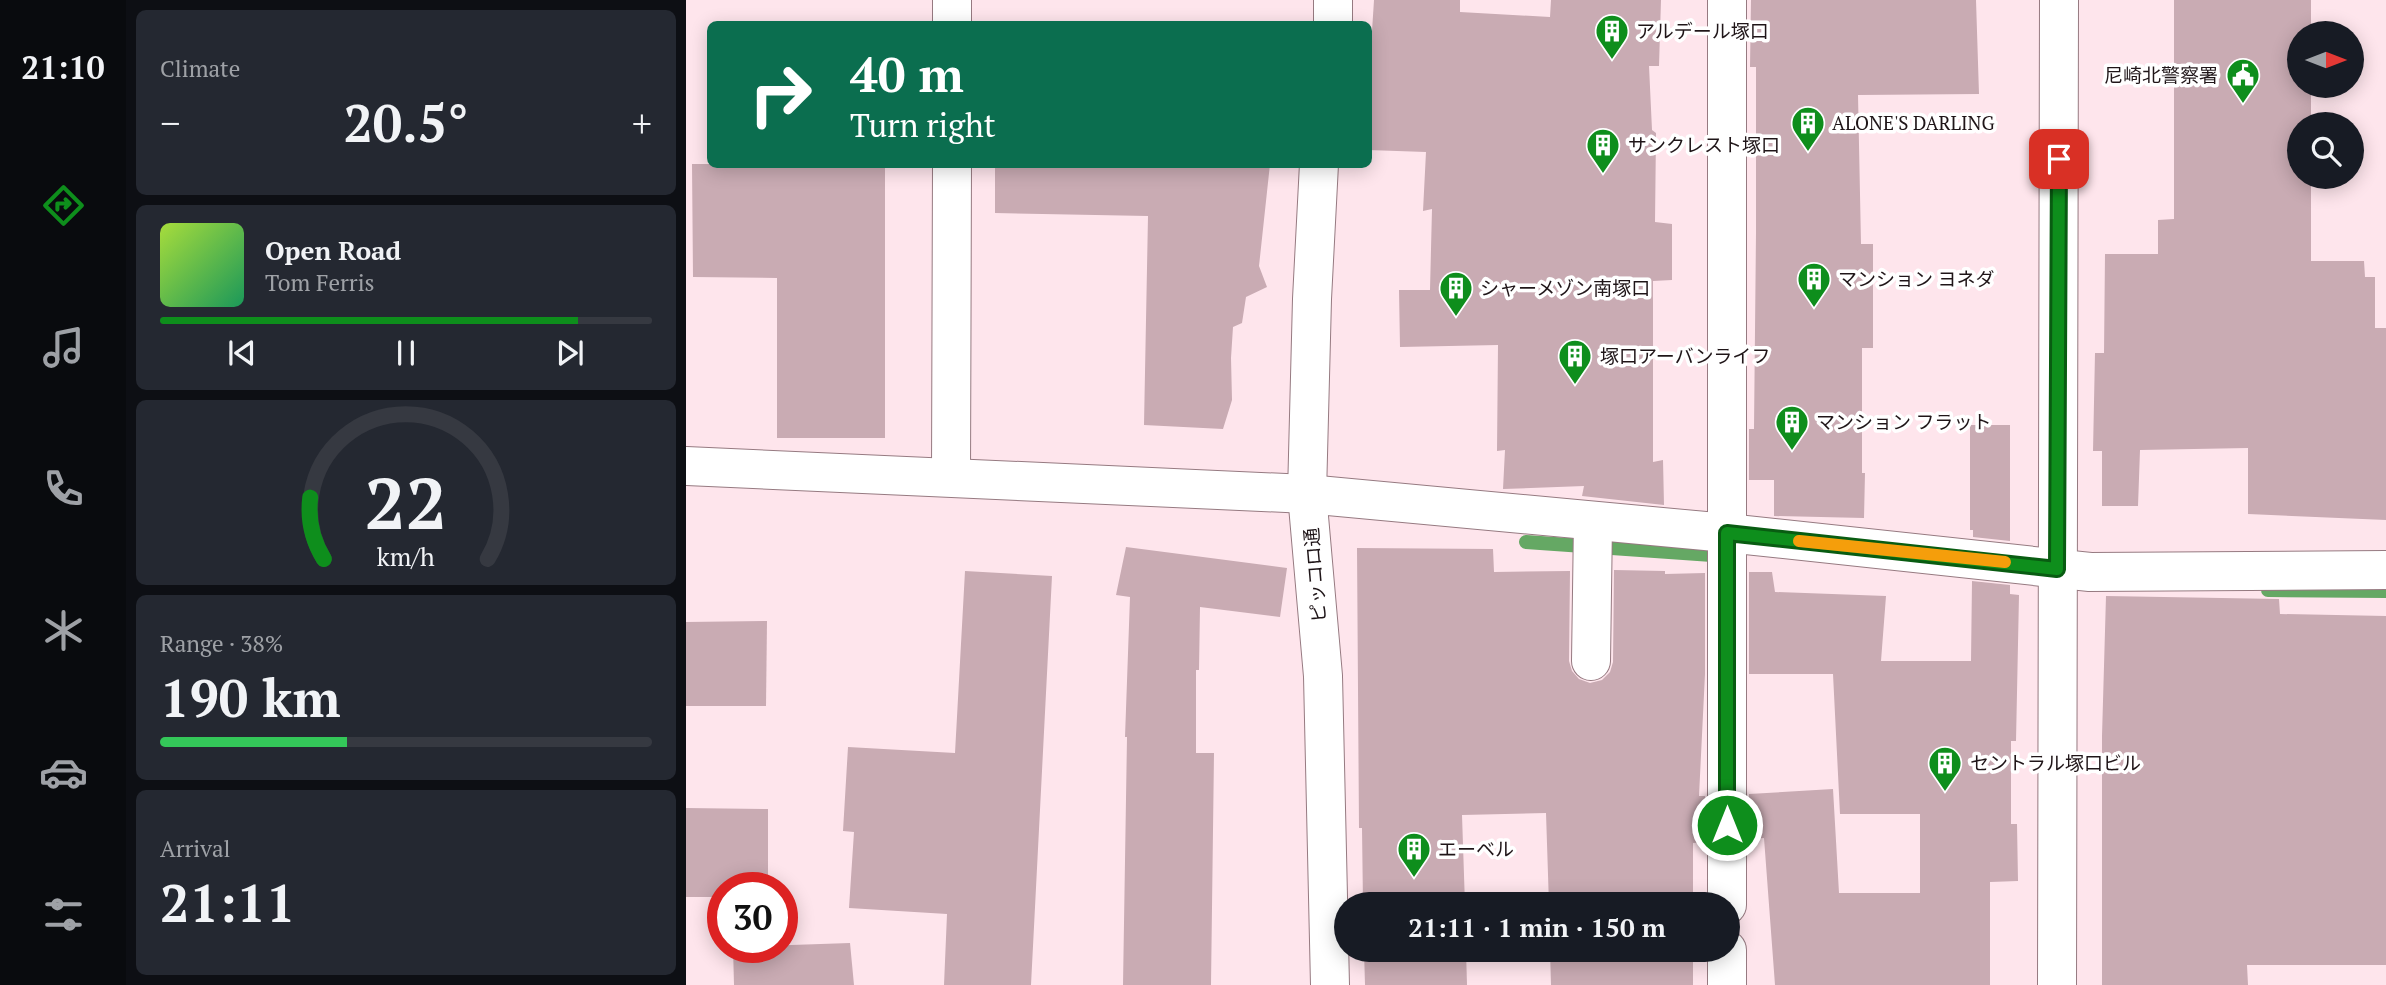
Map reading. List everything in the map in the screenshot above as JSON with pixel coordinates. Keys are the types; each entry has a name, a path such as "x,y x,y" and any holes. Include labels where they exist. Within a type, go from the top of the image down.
{"street":[{"path":"952,0 952,21"},
{"path":"1333,0 1333,21"},
{"path":"1727,0 1727,892"},
{"path":"2057,985 2059,0"},
{"path":"951,476 952,168"},
{"name":"ピッコロ通","path":"1320,168 1312,299 1310,519 1323,676 1330,985"},
{"path":"686,466 951,476 1310,519 1592,539 1727,533 2090,572 2386,570"},
{"path":"1591,661 1592,539"},
{"path":"1727,962 1727,985"}],"building":[{"path":"1374,0 1460,0 1460,12 1550,17 1551,0 1661,0 1659,66 1649,66 1652,130 1656,133 1655,222 1672,224 1672,280 1653,281 1653,462 1663,460 1664,505 1582,496 1584,486 1503,489 1505,450 1497,451 1498,345 1400,347 1399,290 1430,290 1432,209 1423,211 1426,152 1372,150"},
{"path":"1751,0 1976,0 1979,94 1858,95 1861,244 1873,244 1873,348 1862,348 1864,518 1774,516 1774,480 1749,480 1749,429 1754,429 1756,233 1756,67 1750,67"},
{"path":"2174,0 2311,0 2311,21 2287,21 2287,98 2311,98 2311,112 2287,112 2287,189 2311,189 2311,261 2364,261 2365,277 2375,277 2375,328 2386,328 2386,520 2248,514 2248,448 2140,450 2138,506 2102,506 2102,451 2093,451 2095,353 2104,353 2105,254 2158,254 2158,220 2174,219"},
{"path":"692,164 707,164 707,168 885,168 885,438 777,438 777,278 693,277"},
{"path":"995,168 1270,168 1259,266 1267,287 1246,297 1242,323 1233,327 1232,400 1223,429 1144,425 1148,216 995,213"},
{"path":"1970,425 2010,425 2010,541 1973,537 1973,530 1970,530"},
{"path":"1126,547 1287,568 1280,617 1200,607 1199,670 1196,670 1196,753 1214,753 1211,985 1123,985 1125,737 1130,597 1116,595"},
{"path":"1357,548 1493,549 1494,572 1570,571 1569,661 1572,671 1579,679 1590,683 1602,680 1610,672 1613,662 1614,570 1665,571 1665,574 1705,573 1705,674 1699,796 1705,796 1705,842 1693,843 1693,892 1549,892 1546,813 1462,815 1465,892 1363,892 1362,828 1359,828"},
{"path":"965,571 1052,576 1031,985 944,985 947,914 849,908 854,832 843,831 848,747 955,753"},
{"path":"1749,572 1772,572 1775,592 1886,596 1881,661 1971,661 1972,581 2010,585 2010,594 2019,595 2016,741 2011,741 2011,824 2017,824 2018,881 1990,882 1990,985 1775,985 1764,838 1749,839 1749,794 1833,789 1839,893 1920,893 1920,814 1840,814 1833,674 1749,674"},
{"path":"2106,596 2279,599 2280,614 2386,616 2386,965 2247,965 2248,985 2102,985 2102,736"},
{"path":"767,621 766,706 686,706 686,622"},
{"path":"686,808 768,809 768,872 707,872 707,897 686,897"},
{"path":"850,943 854,985 734,985 733,963 798,963 798,945"},
{"path":"1364,962 1466,962 1467,985 1365,985"},
{"path":"1550,962 1693,962 1693,985 1551,985"}],"waterway":[{"path":"1526,542 1712,555"},
{"path":"2268,590 2386,591"}],"slow traffic":[{"path":"1799,541 2005,562"}],"place":[{"name":"アルデール塚口","path":"1612,61"},
{"name":"尼崎北警察署","path":"2243,105"},
{"name":"ALONE'S DARLING","path":"1808,153"},
{"name":"サンクレスト塚口","path":"1603,175"},
{"name":"マンション ヨネダ","path":"1814,309"},
{"name":"シャーメゾン南塚口","path":"1456,318"},
{"name":"塚口アーバンライフ","path":"1575,386"},
{"name":"マンション フラット","path":"1792,452"},
{"name":"セントラル塚口ビル","path":"1945,793"},
{"name":"エーベル","path":"1414,879"}],"route":[{"path":"1727,825 1727,533 2057,569 2059,159"}]}
